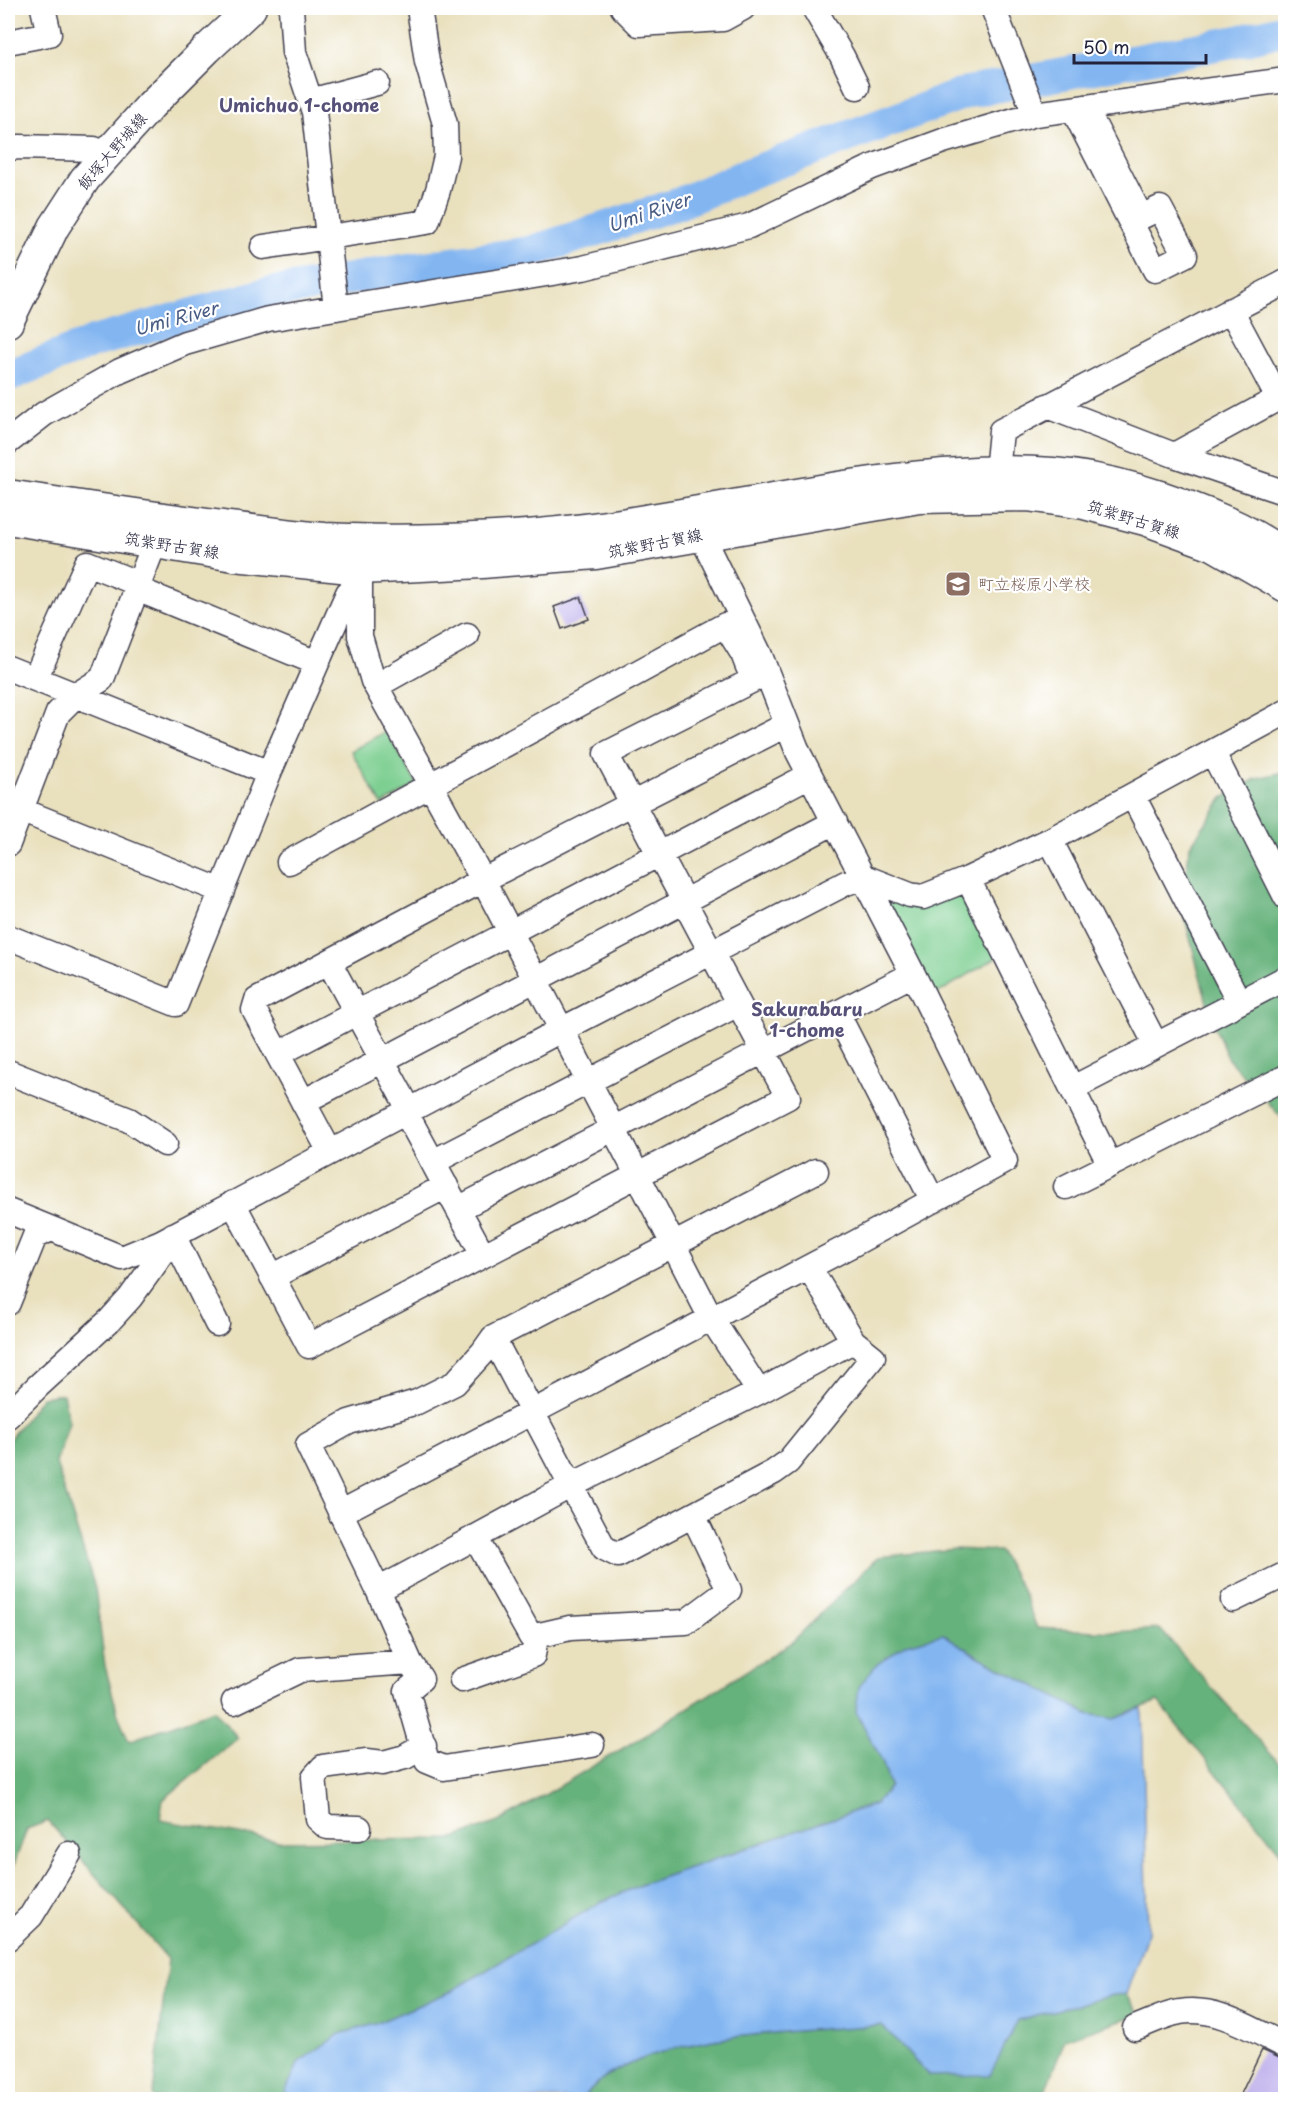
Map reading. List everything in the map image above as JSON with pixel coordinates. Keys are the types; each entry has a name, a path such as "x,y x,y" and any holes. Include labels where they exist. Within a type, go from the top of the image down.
{"main road":[{"name":"飯塚大野城線","path":"8,321 54,227 85,179 151,105 251,8"},
{"name":"筑紫野古賀線","path":"8,495 268,532 325,538 411,539 498,537 585,528 932,475 997,472 1054,473 1103,481 1169,499 1236,526 1286,554"},
{"name":"筑紫野古賀線","path":"8,519 360,576 596,554 919,498 1027,496 1084,504 1145,520 1213,545 1286,587"}],"street":[{"path":"8,42 50,34 44,8"},
{"path":"291,8 294,52 314,112 335,302"},
{"path":"263,247 328,241 427,222 446,156 445,124 427,62 419,8"},
{"path":"623,8 639,24 723,18 743,8"},
{"path":"814,8 857,87"},
{"path":"993,8 1033,108"},
{"path":"8,442 44,414 120,371 185,343 268,319 335,302 583,268 749,226 872,167 1033,108 1079,108 1286,80"},
{"path":"310,101 377,83"},
{"path":"1079,108 1141,217 1160,208 1185,255 1155,270 1079,108"},
{"path":"8,148 93,149 107,154"},
{"path":"997,472 1001,431 1286,282"},
{"path":"1174,455 1282,396 1231,310"},
{"path":"1047,406 1174,455 1282,489"},
{"path":"340,1513 809,1267 1005,1161 864,877 810,775 782,714 759,653 708,549 705,534"},
{"path":"8,844 14,808 58,713 75,696 102,679 155,542"},
{"path":"35,679 87,563 317,663"},
{"path":"8,937 176,1004 269,773 348,593 360,576"},
{"path":"360,576 360,636 376,686 483,880 711,1318 759,1392"},
{"path":"289,862 725,626 743,654 753,680 770,705 782,714"},
{"path":"376,686 467,635"},
{"path":"8,668 269,773"},
{"path":"233,1203 309,1346 788,1097 606,754 753,680"},
{"path":"330,1152 254,1010 257,1000 632,804 782,714"},
{"path":"8,1210 122,1258 167,1239 561,1030 846,883 864,877 910,895 923,897 968,879 1050,840 1284,715"},
{"path":"1213,753 1286,897"},
{"path":"278,1054 810,775"},
{"path":"1132,796 1239,1002"},
{"path":"14,808 222,891"},
{"path":"303,1102 835,822"},
{"path":"1050,840 1156,1045"},
{"path":"968,879 1110,1165"},
{"path":"329,962 358,1012 433,1162 483,1255"},
{"path":"458,1209 913,974"},
{"path":"1073,1088 1286,978"},
{"path":"433,1162 738,1004"},
{"path":"837,1013 933,1201"},
{"path":"8,1072 129,1120 165,1144"},
{"path":"1066,1188 1286,1077"},
{"path":"592,1745 444,1767 427,1761 407,1691 421,1679 410,1662 308,1445 349,1422 417,1402 455,1383 483,1352 492,1338 816,1171"},
{"path":"273,1277 446,1186"},
{"path":"8,1303 34,1236 52,1229"},
{"path":"167,1239 217,1324"},
{"path":"8,1416 110,1320 130,1298 162,1254 167,1239"},
{"path":"492,1338 604,1548 618,1555 774,1472 788,1462 873,1357 853,1341 809,1267"},
{"path":"378,1590 570,1486 759,1392 853,1341"},
{"path":"476,1538 531,1637 570,1628 686,1622 729,1590 693,1515"},
{"path":"1233,1600 1286,1574"},
{"path":"462,1680 533,1655 536,1636"},
{"path":"234,1702 300,1670 410,1662"},
{"path":"359,1828 327,1827 318,1819 314,1777 323,1767 367,1761 383,1763 405,1757 424,1746"},
{"path":"8,1938 31,1916 69,1854"},
{"path":"1135,2028 1179,2012 1206,2012 1220,2014 1286,2046"}],"green space":[{"path":"386,731 417,784 382,805 351,751"},
{"path":"1285,772 1285,1119 1228,1059 1211,1018 1181,904 1190,846 1223,798 1257,778"},
{"path":"959,893 968,896 997,957 932,997 880,896"},
{"path":"63,1394 69,1423 56,1463 95,1588 105,1666 118,1715 129,1741 214,1710 238,1738 163,1800 160,1820 278,1841 451,1839 498,1822 550,1792 792,1642 878,1557 955,1549 999,1551 1021,1587 1037,1628 1116,1632 1160,1629 1285,1770 1285,1858 1158,1701 1114,1719 1088,1714 981,1658 943,1634 906,1644 875,1666 856,1711 883,1763 890,1786 875,1804 643,1884 601,1902 452,1991 375,2024 340,2034 299,2062 282,2099 154,2099 168,1959 48,1821 27,1829 8,1876 8,1441 42,1397"},
{"path":"1126,1994 1139,2014 1065,2039 1042,2099 581,2100 608,2075 638,2061 670,2050 705,2042 777,2032 882,2025 929,2076 1018,2020 1113,1995"}],"water":[{"path":"943,1634 981,1658 1088,1714 1114,1719 1142,1708 1148,1932 1126,1994 1113,1995 1018,2020 990,2075 929,2076 882,2025 741,2036 670,2050 608,2075 581,2099 282,2099 299,2062 340,2034 375,2024 452,1991 601,1902 643,1884 875,1804 890,1786 883,1763 856,1711 859,1687 875,1666 906,1644"}],"building":[{"path":"581,597 589,619 562,629 554,607"},
{"path":"1262,2050 1286,2061 1286,2100 1238,2100"}],"waterway":[{"name":"Umi River","path":"8,376 93,342 265,294 395,271 530,252 680,203 750,173 968,92 1238,41 1286,29"}],"place":[{"name":"町立桜原小学校","path":"958,584"}],"district":[{"name":"Umichuo 1-chome","path":"299,106"},
{"name":"Sakurabaru 1-chome","path":"807,1020"}]}
